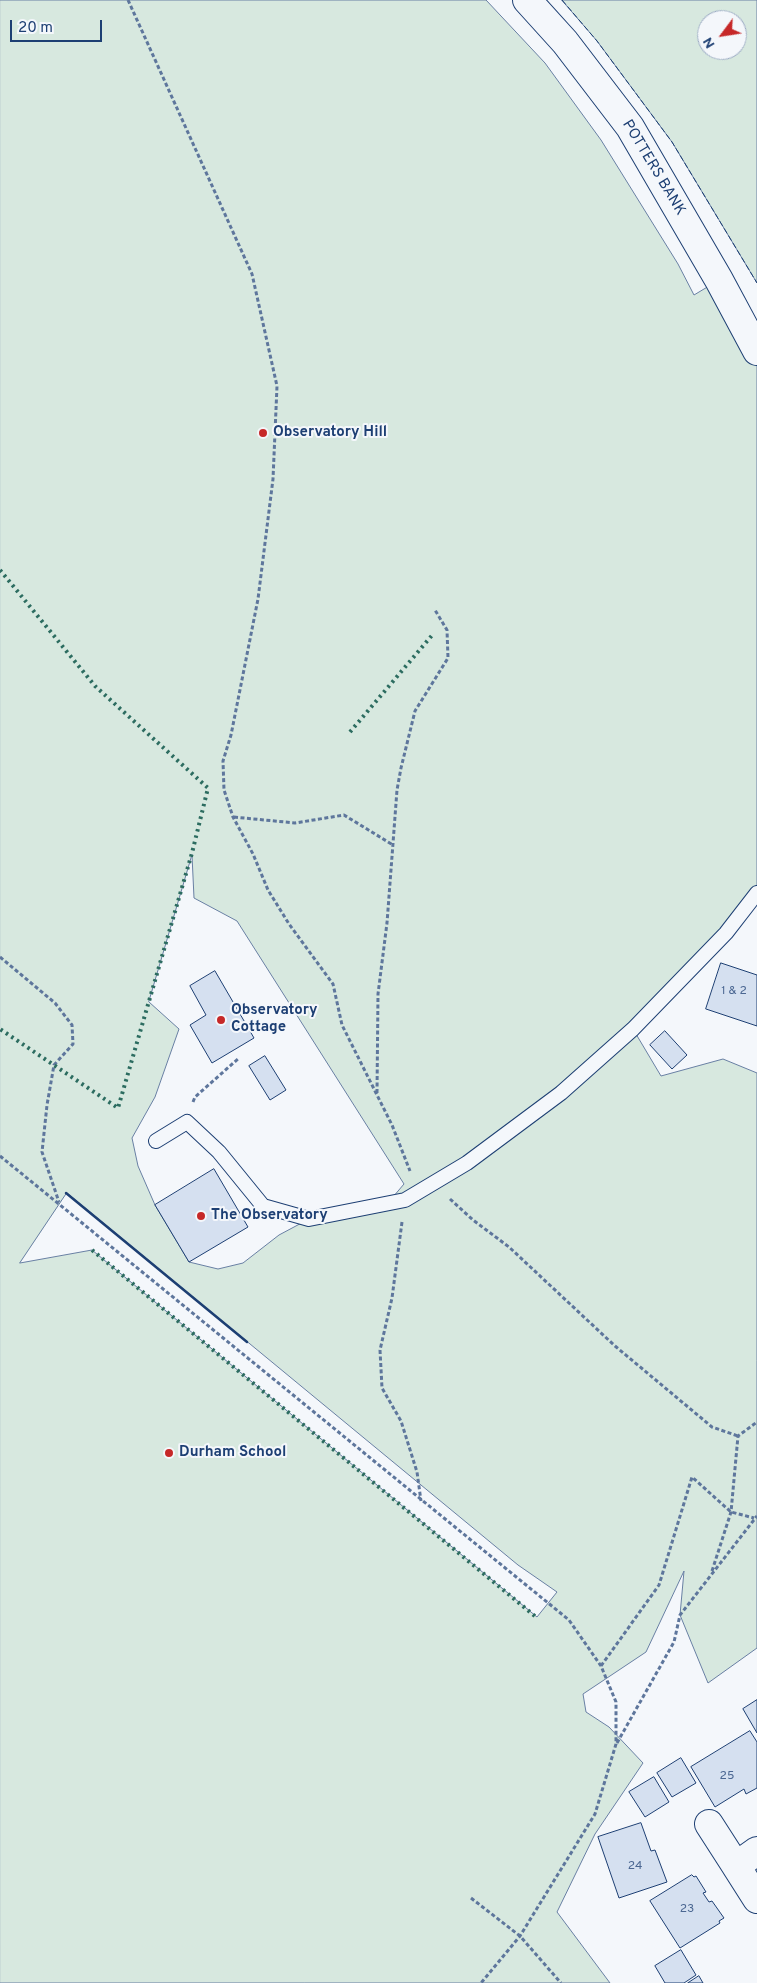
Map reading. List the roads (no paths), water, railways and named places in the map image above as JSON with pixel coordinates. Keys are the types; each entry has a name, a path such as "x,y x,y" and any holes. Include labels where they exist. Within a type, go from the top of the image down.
{"street":[{"name":"POTTERS BANK","path":"527,0 565,42 630,127 719,280 757,351"},
{"path":"708,1824 746,1858 757,1899"}],"lane":[{"path":"156,1141 187,1122 218,1152 263,1206 309,1219 405,1200 434,1184 509,1133 561,1093 633,1029 726,933 757,893"}],"place":[{"name":"Observatory Hill","path":"263,433"},
{"name":"Observatory Cottage","path":"221,1020"},
{"name":"The Observatory","path":"201,1216"},
{"name":"Durham School","path":"169,1453"}]}
